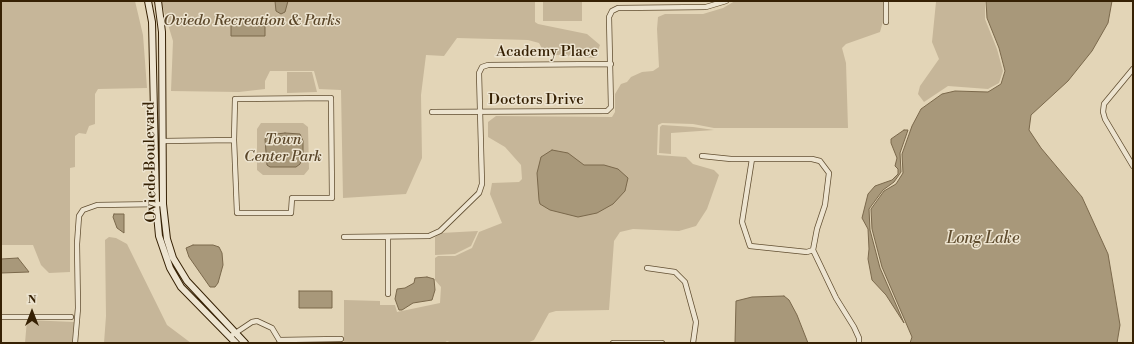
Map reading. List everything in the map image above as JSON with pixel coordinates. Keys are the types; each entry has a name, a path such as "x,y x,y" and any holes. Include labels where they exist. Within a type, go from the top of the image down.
{"street":[{"name":"Oviedo Boulevard","path":"148,1 152,22 156,204 159,236 170,268 181,287 195,302 245,343"},
{"name":"Oviedo Boulevard","path":"158,1 162,32 163,204 167,240 177,266 187,280 234,334 236,343"},
{"path":"611,64 609,17 612,11 618,8 706,7 726,1"},
{"path":"886,1 886,22"},
{"name":"Doctors Drive","path":"344,236 388,237 429,236 434,234 479,193 482,184 480,112 607,111 612,107 611,64"},
{"name":"Academy Place","path":"480,112 479,73 482,67 488,65 611,64"},
{"path":"1133,69 1104,104 1103,112 1105,119 1133,166"},
{"path":"331,98 332,198 292,198 291,213 237,213 234,140 235,99 331,98"},
{"path":"432,112 480,112"},
{"path":"155,154 163,141 234,140"},
{"path":"702,156 752,159 812,159 820,161 829,173 826,197 814,250 836,298 854,327 859,338 859,343"},
{"path":"752,159 742,222 750,246 807,252 814,250"},
{"path":"75,343 78,308 77,237 79,216 83,210 97,205 163,204"},
{"path":"388,237 388,294"},
{"path":"647,268 675,272 685,282 696,322 693,343"},
{"path":"1,317 71,317"},
{"path":"234,334 252,322 257,321 272,328 280,341 341,338"},
{"path":"613,343 662,343"}],"green space":[{"path":"1,1 135,1 143,35 147,88 98,89 95,94 95,124 89,126 86,134 79,133 75,136 75,167 70,168 70,272 49,273 41,265 33,245 1,245"},
{"name":"Oviedo Recreation & Parks","path":"161,1 535,1 535,22 538,24 587,34 600,45 595,58 545,54 539,43 528,40 457,38 444,56 426,55 421,95 422,158 406,194 343,198 341,90 319,89 314,71 270,71 265,81 265,89 239,92 171,91 173,41"},
{"path":"543,1 582,1 582,21 543,21"},
{"path":"735,1 883,1 884,18 880,32 846,44 842,48 846,63 848,128 714,128 693,124 662,123 658,125 657,155 686,157 693,164 714,170 719,175 707,209 696,226 679,231 633,229 620,232 614,241 609,310 556,311 549,313 534,340 527,343 452,343 447,341 444,343 344,343 344,300 380,301 380,305 395,305 397,312 440,303 441,287 435,280 435,258 438,256 455,256 472,248 479,232 502,223 490,194 492,183 519,182 522,179 521,165 505,147 488,137 488,122 496,116 612,117 615,112 615,94 621,84 627,82 631,77 642,72 653,71 659,67 657,29 658,17 665,14 703,14 723,8"},
{"path":"921,1 985,1 985,19 997,49 1003,71 999,83 988,89 948,86 924,102 918,94 920,86 939,59 932,42 936,2"},
{"path":"287,72 312,72 317,92 287,93"},
{"name":"Town Center Park","path":"261,123 303,123 308,127 309,169 304,175 263,175 257,170 257,129"},
{"path":"662,125 714,130 671,133 671,154 659,153 660,127"},
{"path":"478,231 471,246 455,254 435,255 435,237 441,233"},
{"path":"109,237 116,238 127,244 167,325 191,343 104,343 106,316 105,240"},
{"path":"27,320 74,322 72,343 25,343"}],"water":[{"path":"275,1 288,1 285,12 281,14 276,11"},
{"name":"Long Lake","path":"986,1 1112,1 1108,23 1092,51 1068,81 1031,115 1029,130 1041,148 1082,197 1108,254 1120,325 1117,343 910,343 912,337 882,267 872,229 871,209 884,191 896,184 903,173 902,154 912,126 921,109 942,94 955,91 988,92 1001,84 1005,71 999,48 987,18"},
{"path":"265,20 265,36 231,36 231,21"},
{"path":"904,130 908,130 900,153 901,172 894,182 883,190 869,209 870,230 880,268 904,323 886,295 872,280 868,259 868,229 862,218 868,194 875,186 892,180 898,174 898,169 895,166 897,158 891,143 891,139"},
{"path":"285,133 300,134 303,141 303,156 300,164 296,167 270,167 267,165 265,139 268,135"},
{"path":"552,150 568,153 584,165 604,165 618,169 628,178 625,191 613,204 597,213 578,217 550,210 540,204 537,173 541,157"},
{"path":"114,214 124,214 124,233 117,228 113,217"},
{"path":"193,245 213,245 219,247 222,253 223,265 218,283 215,287 210,287 189,257 186,248"},
{"path":"18,258 29,272 1,273 1,259"},
{"path":"427,277 434,279 435,290 432,300 413,303 402,310 399,310 395,299 397,289 405,288 414,283 415,278"},
{"path":"299,291 332,291 332,308 299,308"},
{"path":"784,296 789,300 797,315 808,343 735,343 736,301 752,297"}]}
